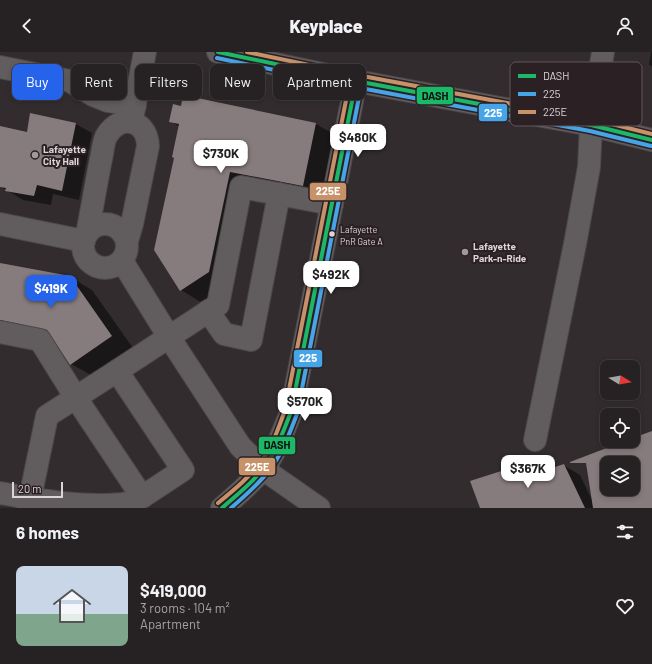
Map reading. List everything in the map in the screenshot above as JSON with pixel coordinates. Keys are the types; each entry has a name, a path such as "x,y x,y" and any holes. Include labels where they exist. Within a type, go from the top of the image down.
{"street":[{"path":"0,67 70,81 93,95 133,113 146,134 148,146 132,224 124,251 109,267 95,265 90,261 84,248 85,237 106,136 133,113 145,52"},
{"path":"218,52 275,64"},
{"path":"601,62 603,52"},
{"path":"366,83 510,110"},
{"path":"222,508 237,496 262,469 279,442 291,412 352,100"},
{"path":"535,440 575,244 589,167 591,126"},
{"path":"595,126 652,140"},
{"path":"29,503 47,416 218,305 241,186 332,204"},
{"path":"208,311 224,334 251,340 279,194"},
{"path":"0,224 85,237"},
{"path":"85,237 92,228 98,225 113,225 119,228 124,234 124,251 169,337 240,446 262,469 319,508"},
{"path":"0,332 40,340 76,398 142,497"},
{"path":"0,493 29,503 96,507 122,504 142,497 183,470 117,371"}],"building":[{"path":"202,99 316,123 303,186 230,172 209,272 180,291 154,250 174,158 172,157 179,124 169,122 173,104 181,106 182,100"},
{"name":"Lafayette City Hall","path":"30,113 76,123 62,191 37,185 34,196 5,191 6,188 0,187 0,126 27,132"},
{"path":"0,263 70,276 112,336 70,365 47,330 0,320"},
{"path":"652,431 652,508 593,508 586,463 570,462 607,448 640,448 640,435"},
{"path":"536,460 540,472 564,464 585,508 480,508 470,481"}],"transit line":[{"name":"DASH","path":"218,52 356,81 510,110"},
{"name":"225E","path":"247,52 357,75 510,104"},
{"name":"225","path":"217,58 355,87 510,116"},
{"name":"225E","path":"218,503 248,477 263,459 273,441 285,410 346,100"},
{"name":"DASH","path":"222,508 263,469 278,444 291,412 352,100"},
{"name":"225","path":"231,508 267,474 283,449 297,414 358,100"},
{"name":"225","path":"563,126 651,146"},
{"name":"DASH","path":"595,126 652,140"},
{"name":"225E","path":"620,126 652,134"}],"place":[{"name":"Lafayette City Hall","path":"35,155"},
{"name":"Lafayette PnR Gate A","path":"332,234"},
{"name":"Lafayette Park-n-Ride","path":"465,252"}]}
